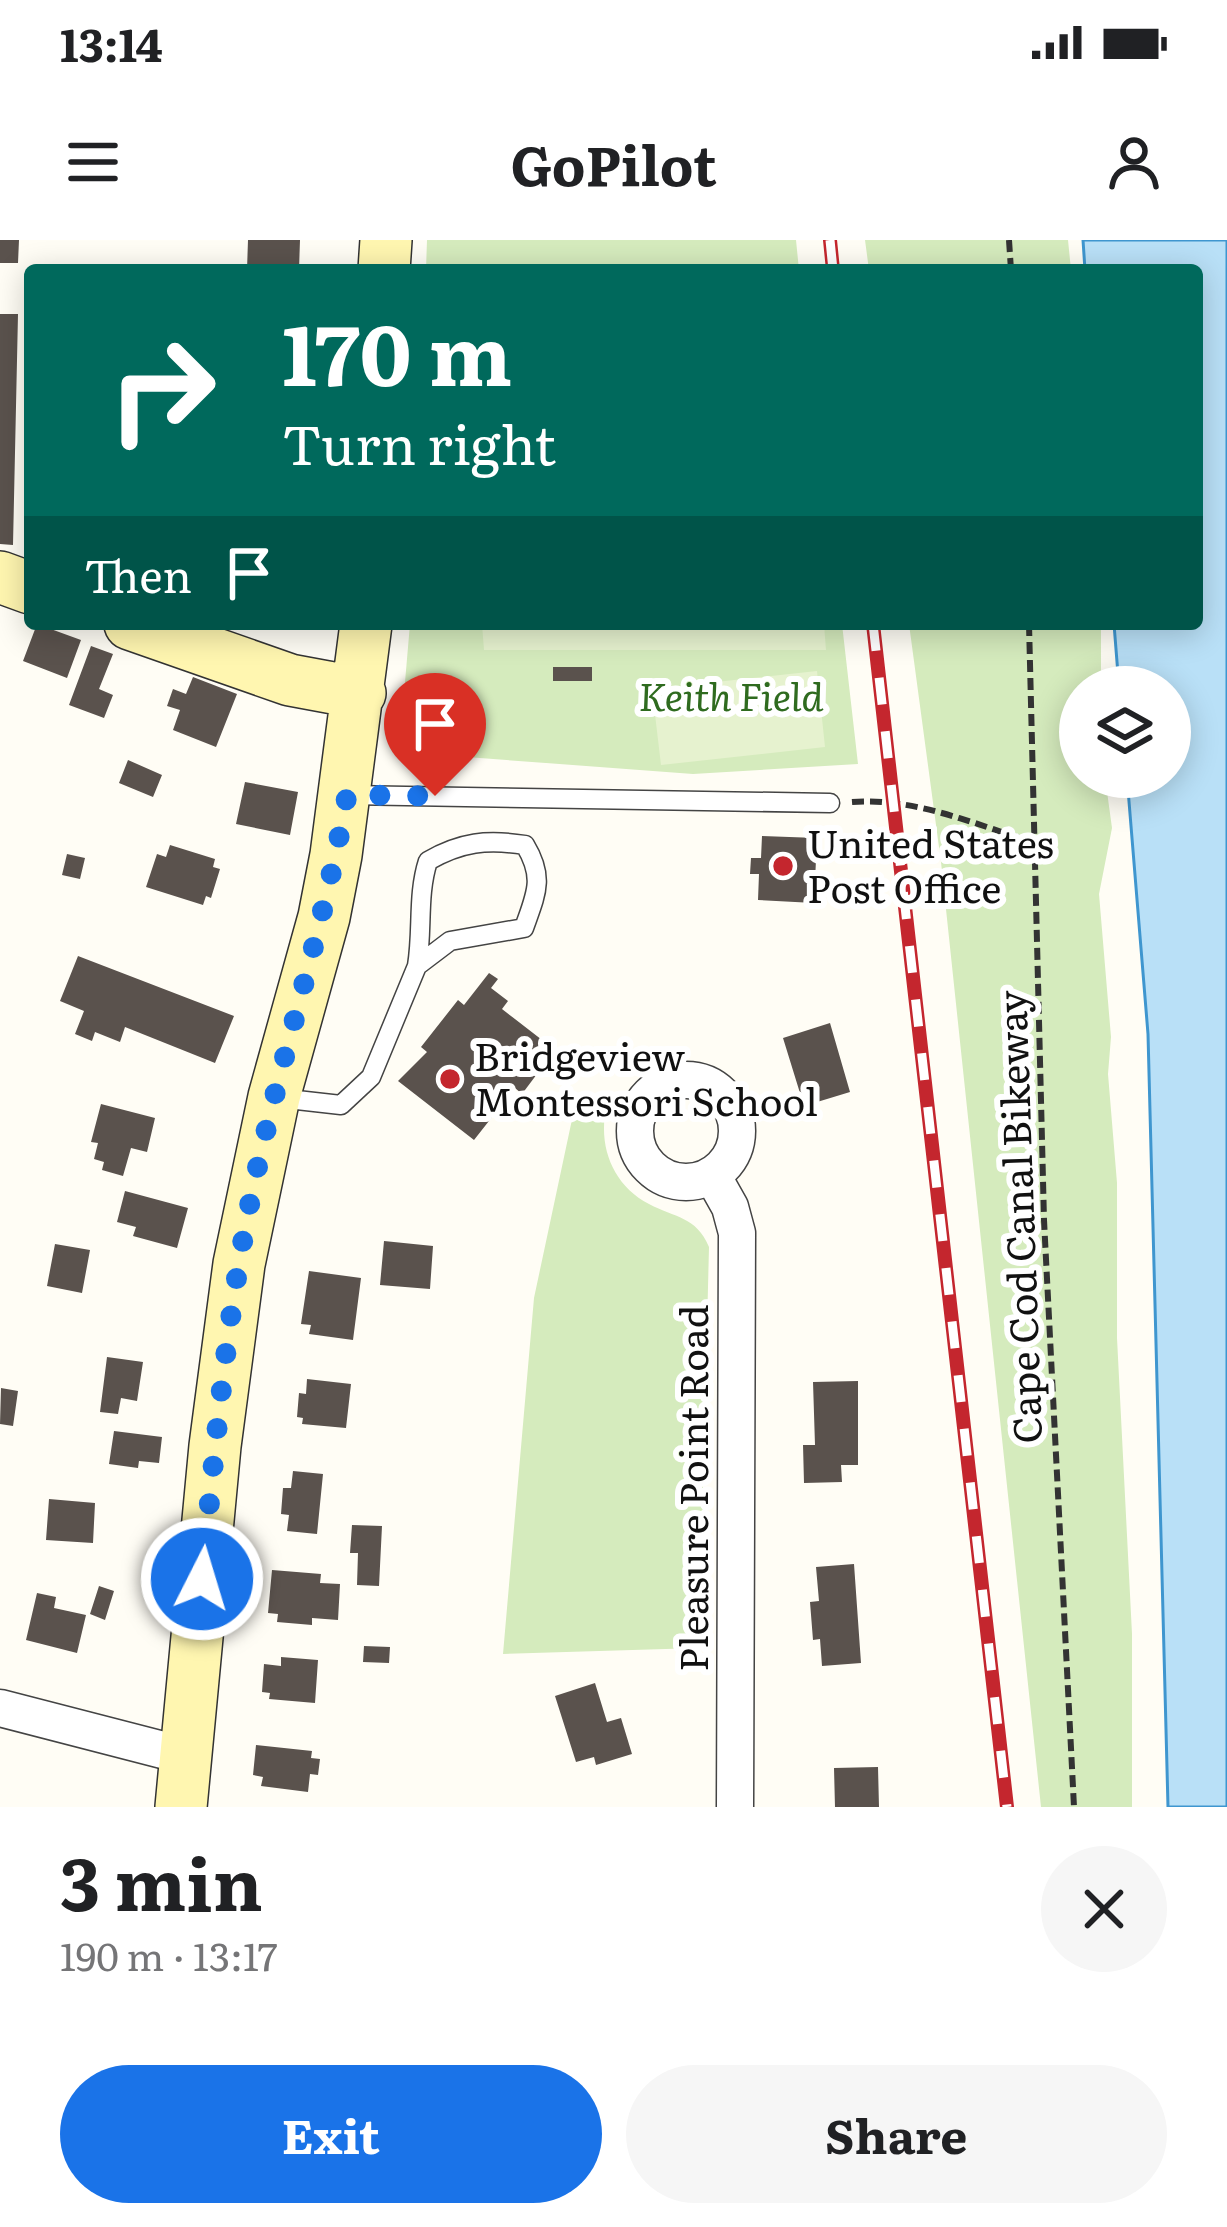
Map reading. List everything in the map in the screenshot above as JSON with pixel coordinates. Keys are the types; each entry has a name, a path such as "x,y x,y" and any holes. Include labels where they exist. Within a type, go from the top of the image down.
{"main road":[{"path":"147,630 290,680 360,694"},
{"path":"181,1807 226,1346 274,1097 324,917 347,795 365,630"}],"street":[{"name":"Pleasure Point Road","path":"712,1175 730,1207 737,1233 735,1807"},
{"path":"0,1708 186,1756"}],"lane":[{"path":"347,795 830,803"},
{"path":"274,1097 341,1105 370,1077 417,966 422,935 420,886 428,861 456,845 494,840 525,845 537,865 537,893 524,928 450,941 417,966"}],"path":[{"name":"Cape Cod Canal Bikeway","path":"1029,630 1044,1220 1074,1807"},
{"path":"830,803 872,800 929,810 1035,843"}],"green space":[{"path":"427,240 796,240 798,264 426,264"},
{"path":"865,240 1068,240 1070,264 868,264"},
{"name":"Keith Field","path":"409,630 843,630 858,764 693,774 399,752"},
{"path":"482,630 824,630 826,650 484,650"},
{"path":"910,630 1101,630 1101,666 1059,666 1059,798 1108,798 1112,828 1099,894 1117,1183 1117,1338 1132,1634 1132,1807 1041,1807 941,862"},
{"path":"817,671 825,747 661,765 652,689"},
{"path":"577,1096 607,1105 606,1148 625,1186 649,1204 691,1223 709,1247 699,1648 503,1654 534,1298"}],"water":[{"path":"1083,240 1227,240 1227,1807 1168,1807 1148,1034 1129,798 1191,798 1191,666 1117,666 1114,630 1203,630 1203,264 1085,264"}],"building":[{"path":"0,240 19,240 18,263 0,263"},
{"path":"248,240 300,240 299,264 247,264"},
{"path":"0,314 18,314 13,545 0,544"},
{"path":"35,630 54,630 81,640 67,678 23,661"},
{"path":"91,646 113,654 99,689 113,695 104,718 69,705"},
{"path":"553,667 592,667 592,681 553,681"},
{"path":"193,677 237,694 216,747 173,730 180,710 167,706 173,689 186,694"},
{"path":"431,715 448,719 441,745 424,741"},
{"path":"128,760 162,775 153,797 119,783"},
{"path":"245,782 298,792 290,835 236,824"},
{"name":"United States Post Office","path":"762,836 817,838 814,903 758,900 759,874 750,874 751,858 761,858"},
{"path":"170,845 215,859 213,867 220,869 211,898 206,896 203,905 146,887 157,854 166,857"},
{"path":"67,854 85,858 80,879 62,875"},
{"path":"78,956 234,1016 215,1063 125,1027 120,1042 95,1032 92,1041 75,1034 84,1011 60,1001"},
{"path":"489,973 498,979 491,988 508,1001 502,1009 555,1050 522,1094 515,1088 474,1140 398,1081 427,1052 421,1047 458,1000 464,1005"},
{"path":"830,1023 850,1092 804,1106 783,1038"},
{"path":"101,1104 155,1118 147,1152 131,1148 123,1176 102,1170 104,1162 94,1159 98,1143 91,1142"},
{"path":"125,1191 188,1208 177,1248 133,1236 136,1227 117,1222"},
{"path":"384,1241 433,1246 430,1289 380,1285"},
{"path":"55,1244 90,1250 82,1293 47,1286"},
{"path":"309,1271 361,1278 353,1340 309,1334 311,1325 301,1324"},
{"path":"107,1357 143,1362 137,1401 121,1398 118,1414 100,1412"},
{"path":"307,1379 351,1384 346,1428 302,1424 303,1418 297,1417 299,1393 306,1394"},
{"path":"858,1381 858,1465 841,1465 842,1482 804,1483 803,1445 815,1445 813,1382"},
{"path":"1,1388 18,1391 13,1426 0,1424"},
{"path":"114,1431 162,1437 159,1463 139,1461 138,1468 109,1464"},
{"path":"293,1471 323,1474 317,1534 287,1531 289,1515 281,1514 283,1488 291,1488"},
{"path":"49,1499 95,1503 93,1543 46,1540"},
{"path":"352,1525 382,1526 379,1586 357,1585 358,1553 350,1553"},
{"path":"854,1564 861,1663 822,1666 820,1639 813,1640 810,1602 819,1601 816,1567"},
{"path":"272,1570 321,1574 320,1583 340,1584 338,1620 312,1618 312,1625 277,1622 278,1614 268,1613"},
{"path":"99,1586 114,1591 105,1620 90,1614"},
{"path":"37,1593 56,1597 54,1608 86,1615 77,1653 26,1640"},
{"path":"364,1646 390,1647 389,1663 363,1662"},
{"path":"281,1657 318,1660 315,1703 269,1699 270,1693 262,1692 264,1664 281,1666"},
{"path":"595,1683 607,1722 621,1718 632,1754 596,1765 594,1757 576,1762 555,1696"},
{"path":"256,1745 312,1751 311,1758 320,1759 318,1775 310,1774 308,1792 261,1786 263,1777 253,1775"},
{"path":"878,1767 879,1807 835,1807 834,1768"}],"railway":[{"path":"830,240 832,264"},
{"path":"874,630 1007,1807"}],"place":[{"name":"United States Post Office","path":"783,866"},
{"name":"Bridgeview Montessori School","path":"450,1079"}],"route":[{"path":"202,1579 238,1264 274,1097 324,917 347,795 435,796"}]}
